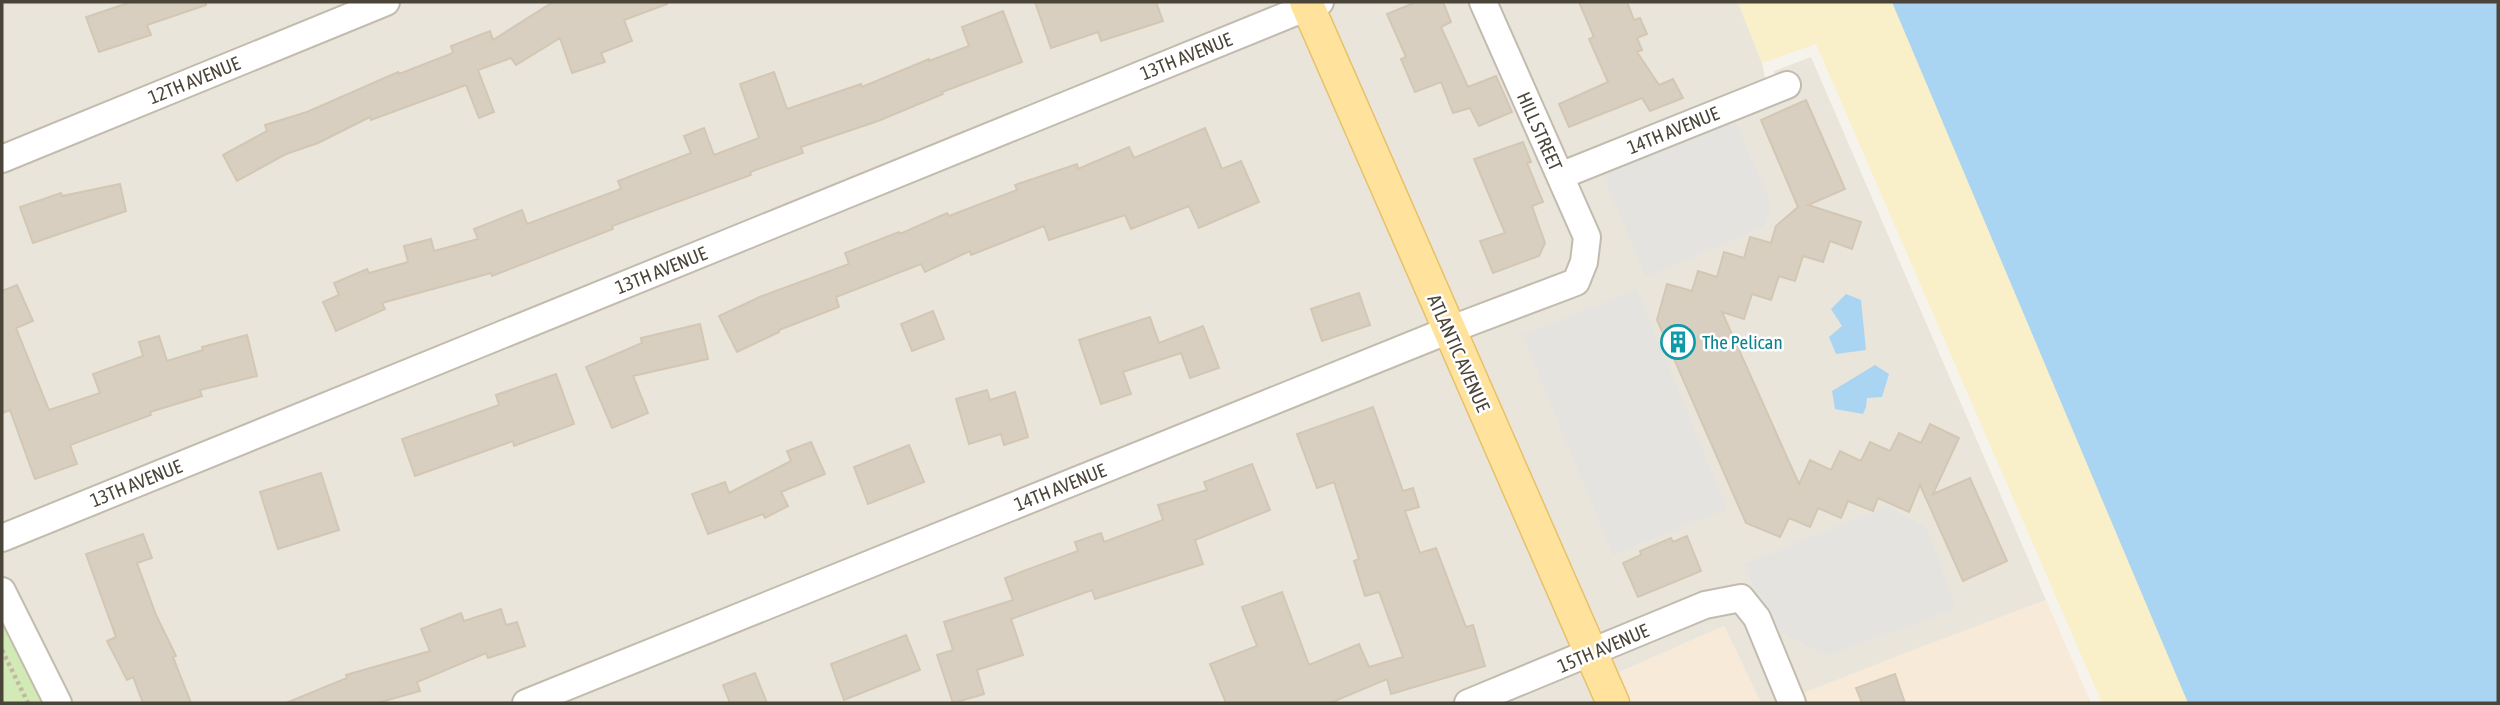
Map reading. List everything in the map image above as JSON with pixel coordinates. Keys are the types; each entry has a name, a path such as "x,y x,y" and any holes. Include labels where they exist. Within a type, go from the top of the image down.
{"main road":[{"name":"ATLANTIC AVENUE","path":"1311,4 1449,330 1613,703"}],"street":[{"name":"12TH AVENUE","path":"2,159 386,2"},
{"name":"HILL STREET","path":"1483,2 1587,237 1584,262"},
{"name":"13TH AVENUE","path":"2,538 1311,4"},
{"name":"14TH AVENUE","path":"1560,176 1787,85"},
{"name":"14TH AVENUE","path":"526,703 1449,330 1576,282 1584,262"},
{"path":"2,591 58,703"},
{"name":"15TH AVENUE","path":"1468,703 1705,605 1741,598 1757,618 1792,703"}],"path":[{"path":"2,650 28,703"}],"shaded area":[{"path":"2,2 1738,2 1762,63 1768,92 1560,176 1587,237 1576,282 1449,330 1613,703 58,703 2,591"},
{"path":"1811,57 2046,600 1778,703 1761,703 1724,626 1613,675 1464,336 1579,292 1574,182 1778,93 1774,71"},
{"path":"1734,118 1772,206 1764,227 1646,277 1602,173"},
{"path":"1637,289 1727,509 1613,555 1522,335"},
{"path":"1887,506 1927,528 1956,609 1826,656 1769,626 1744,564"},
{"path":"2046,600 2091,703 1778,703 1910,651"},
{"path":"1724,626 1761,703 1625,703 1613,675"}],"green space":[{"path":"2,591 58,703 2,703"}],"sand":[{"path":"1738,2 2498,2 2498,703 2102,703 1816,44 1762,63"}],"water":[{"path":"1892,2 2498,2 2498,703 2188,703"},
{"path":"1846,294 1861,300 1866,350 1836,354 1829,337 1842,326 1831,309"},
{"path":"1875,365 1889,374 1882,397 1867,398 1863,414 1835,409 1832,391"}],"building":[{"path":"131,2 206,2 206,5 147,25 151,35 99,52 86,17"},
{"path":"553,2 667,4 624,20 632,41 601,53 605,62 572,73 560,38 516,65 511,58 478,70 494,112 479,118 466,85 371,120 370,117 318,143 286,154 237,181 223,155 267,131 265,125 307,112 398,72 399,74 453,53 451,46 490,31 493,40"},
{"path":"1035,2 1156,2 1163,21 1101,41 1098,32 1051,48"},
{"path":"1416,2 1443,2 1451,22 1441,27 1468,87 1496,76 1512,112 1479,126 1470,108 1453,113 1441,82 1415,92 1401,59 1406,57 1387,14"},
{"path":"1579,2 1627,2 1634,20 1640,18 1647,34 1637,38 1642,50 1637,52 1659,85 1673,79 1683,98 1650,111 1642,98 1569,127 1559,104 1608,82 1589,39 1594,37"},
{"path":"1003,11 1022,62 942,92 943,94 878,121 801,147 803,153 750,172 751,175 612,226 613,229 492,276 491,273 382,303 385,309 336,331 323,302 339,295 334,283 367,269 369,273 408,262 404,246 431,239 434,251 478,239 474,229 522,210 527,224 621,189 618,181 691,153 684,136 704,128 714,155 759,138 740,84 774,72 787,109 861,84 862,87 929,59 969,46 962,27"},
{"name":"The Pelican","path":"1806,100 1845,189 1808,205 1861,222 1852,249 1830,241 1823,262 1803,256 1795,281 1779,276 1771,300 1752,294 1744,319 1722,312 1799,484 1810,460 1831,470 1840,451 1861,461 1870,442 1890,451 1899,433 1921,443 1930,424 1959,438 1933,494 1970,478 2007,561 1963,581 1920,485 1909,512 1878,498 1873,511 1848,501 1841,518 1818,508 1810,527 1789,518 1780,537 1746,523 1657,320 1667,284 1692,291 1698,271 1717,277 1724,252 1744,258 1750,237 1771,243 1776,226 1798,207 1761,120"},
{"path":"1205,128 1222,169 1241,161 1259,202 1199,228 1189,206 1131,229 1125,215 1049,240 1044,226 971,255 970,251 925,272 921,264 836,297 839,307 779,330 737,352 719,316 762,296 849,264 845,253 899,232 900,234 947,213 949,216 1017,190 1015,185 1077,164 1078,169 1129,147 1134,158"},
{"path":"1523,142 1531,162 1527,163 1543,202 1532,206 1545,243 1539,256 1493,273 1480,241 1505,233 1474,159"},
{"path":"120,184 126,211 33,243 20,207 61,193 62,196"},
{"path":"17,285 33,321 16,328 49,410 100,393 93,374 143,356 139,342 159,336 167,361 203,350 202,347 247,335 257,376 200,390 202,396 150,412 151,415 70,445 77,464 35,479 10,410 2,413 2,291"},
{"path":"1359,293 1370,325 1322,341 1311,309"},
{"path":"933,311 944,339 912,351 901,324"},
{"path":"1150,317 1159,343 1203,326 1219,368 1190,378 1181,353 1123,372 1131,394 1101,404 1079,340"},
{"path":"700,324 708,359 633,376 648,413 612,428 586,367 642,343 641,338"},
{"path":"556,374 574,424 514,446 513,441 415,476 402,439 499,405 496,395"},
{"path":"987,390 990,400 1015,392 1028,437 1004,445 1001,434 969,444 956,399"},
{"path":"1373,407 1403,491 1413,488 1419,507 1405,511 1420,553 1436,548 1466,627 1473,625 1485,666 1391,694 1387,679 1330,703 1226,703 1210,664 1257,646 1242,607 1282,592 1309,665 1359,644 1369,667 1403,657 1379,592 1365,596 1354,561 1359,559 1334,482 1317,488 1297,434"},
{"path":"811,442 825,474 781,492 788,506 765,518 763,514 708,534 692,494 725,482 729,493 791,461 787,451"},
{"path":"909,445 924,482 868,504 854,467"},
{"path":"1252,464 1270,510 1195,540 1203,564 1095,599 1092,590 1011,619 1023,655 977,670 984,694 953,703 937,655 953,650 944,622 1013,600 1005,578 1078,551 1075,542 1101,533 1104,542 1163,520 1158,505 1207,490 1204,482"},
{"path":"321,473 339,530 278,549 260,492"},
{"path":"143,534 152,558 137,563 156,615 176,656 173,657 191,703 143,703 133,677 127,680 107,641 116,637 86,554"},
{"path":"1687,536 1701,571 1638,597 1623,563 1641,555 1640,551 1671,538 1673,542"},
{"path":"501,609 506,625 517,622 525,646 488,658 486,653 417,682 420,691 377,703 286,703 347,678 346,675 430,651 421,629 461,613 464,621"},
{"path":"906,635 920,670 844,700 831,664"},
{"path":"755,673 767,703 730,703 723,685"},
{"path":"1895,674 1905,703 1862,703 1856,688"}],"place":[{"name":"The Pelican","path":"1678,342"}]}
